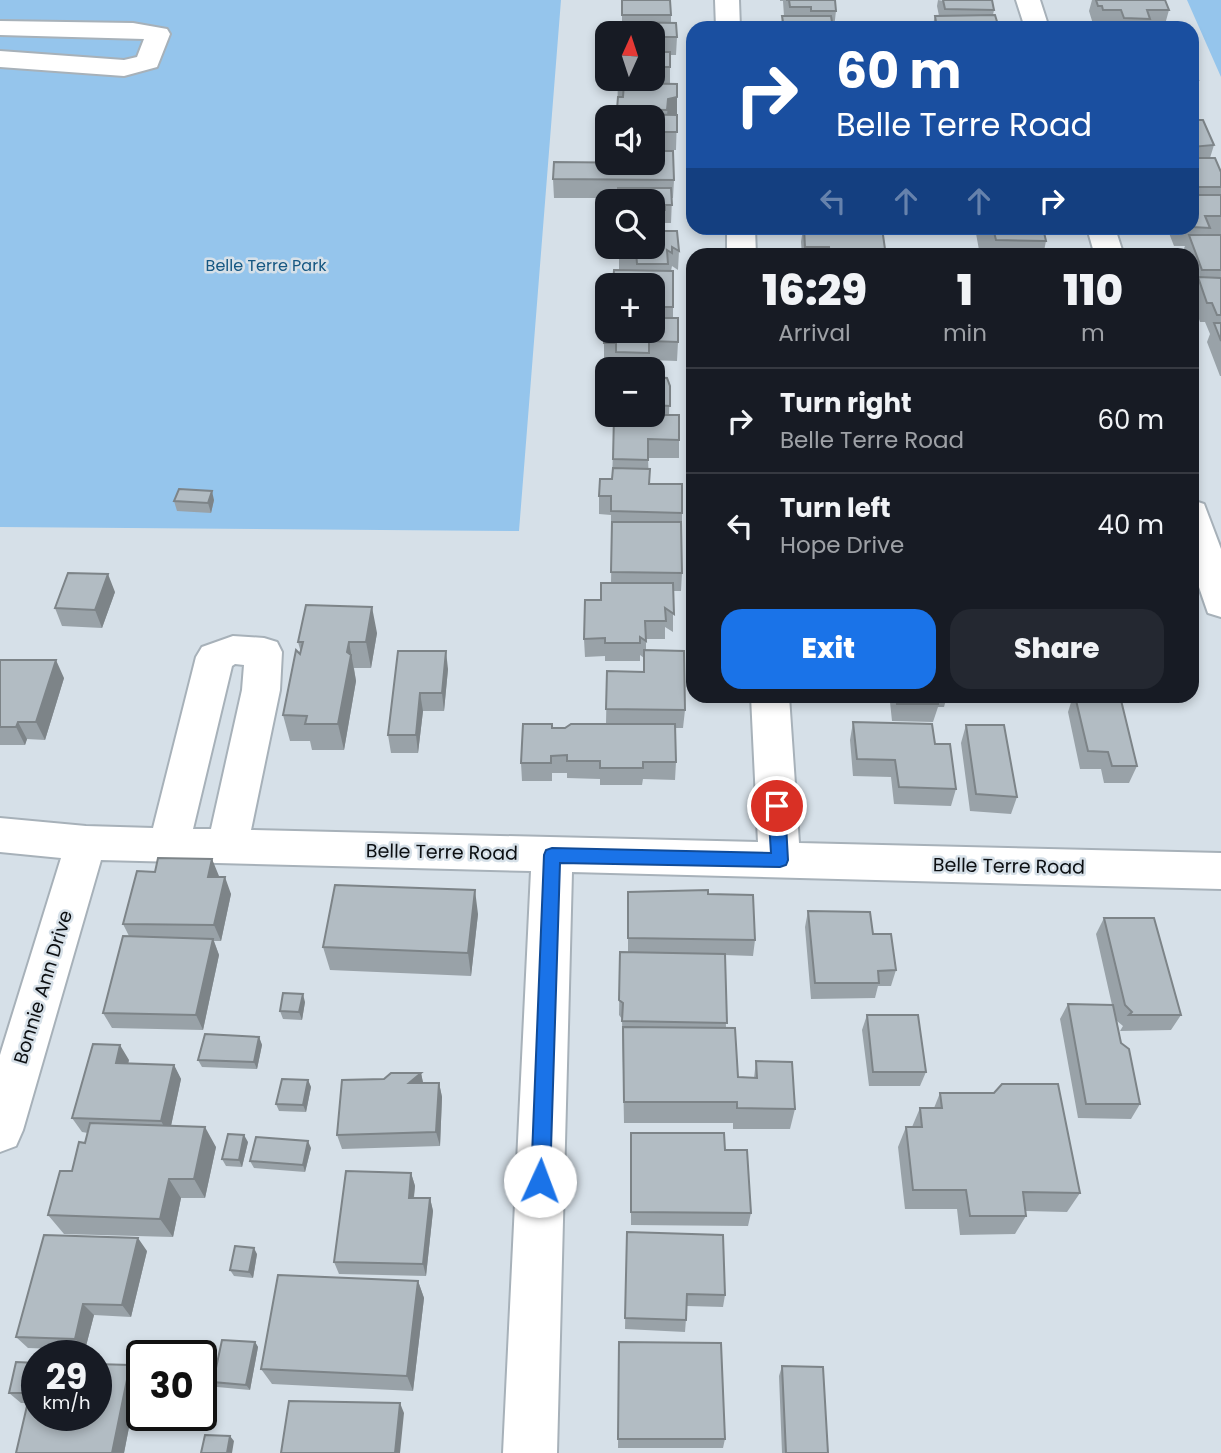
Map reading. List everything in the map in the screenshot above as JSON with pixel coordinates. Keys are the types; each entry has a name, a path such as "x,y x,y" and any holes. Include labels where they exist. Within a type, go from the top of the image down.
{"street":[{"path":"726,0 728,21"},
{"path":"1028,0 1035,21"},
{"path":"0,28 133,30 159,34 148,62 138,66 124,68 0,60"},
{"path":"1199,534 1221,604"},
{"path":"169,845 215,657 233,650 264,652 261,690 227,847"},
{"path":"770,703 780,860"},
{"name":"Belle Terre Road","path":"0,835 86,844 1221,871"},
{"name":"Bonnie Ann Drive","path":"0,1130 86,844"},
{"path":"530,1453 552,855"}],"green space":[{"name":"Belle Terre Park","path":"0,0 561,0 519,531 0,527"},
{"path":"1187,0 1221,0 1221,77 1199,27 1199,21 1196,21"}],"building":[{"path":"622,0 670,0 671,15 622,15"},
{"path":"789,0 835,0 836,11 811,11 811,7 790,7"},
{"path":"943,0 992,0 994,10 945,9"},
{"path":"1096,0 1165,0 1169,10 1147,10 1150,19 1124,18 1121,10 1103,10"},
{"path":"995,15 997,21 936,21 935,16"},
{"path":"782,16 831,16 832,21 783,21"},
{"path":"665,23 676,23 677,37 665,37"},
{"path":"665,52 670,52 670,67 665,67"},
{"path":"665,84 677,84 677,97 668,99 667,110 665,105 617,105 618,97 623,97 623,91 665,91"},
{"path":"665,115 677,115 677,132 665,132"},
{"path":"1199,120 1203,120 1214,145 1199,146"},
{"path":"665,151 673,151 674,180 553,179 554,162 595,162 595,175 665,175"},
{"path":"1199,158 1215,158 1221,172 1221,187 1199,187"},
{"path":"671,188 672,205 665,205 665,189 618,189"},
{"path":"1199,195 1221,195 1221,216 1205,216 1210,228 1199,227"},
{"path":"665,231 677,231 679,251 672,247 672,253 667,250 668,264 637,264 637,259 665,259"},
{"path":"804,235 883,235 885,248 829,248 805,247"},
{"path":"995,235 1045,235 1046,241 996,240"},
{"path":"1189,235 1221,235 1221,270 1202,270 1199,248 1194,248"},
{"path":"614,270 673,271 673,307 665,307 665,273 614,273"},
{"path":"1199,277 1221,278 1221,315 1217,315 1212,303 1207,303"},
{"path":"665,318 678,318 678,342 665,342"},
{"path":"1214,323 1221,323 1221,341"},
{"path":"616,343 649,343 649,353 616,352"},
{"path":"665,378 670,386 670,406 665,406"},
{"path":"665,415 679,415 679,440 648,439 648,460 613,459 614,427 665,427"},
{"path":"613,468 650,469 649,484 682,484 682,513 611,511 611,496 599,496 600,479 612,479"},
{"path":"179,489 212,491 208,503 174,501"},
{"path":"612,522 681,522 682,573 611,572"},
{"path":"68,573 108,574 95,610 55,608"},
{"path":"601,583 673,583 674,614 665,608 666,621 645,621 646,641 640,637 640,643 605,643 605,638 584,639 585,600 601,600"},
{"path":"306,605 372,607 366,642 349,642 347,652 351,655 338,724 305,724 307,716 283,715 296,650 300,654 303,642 298,642"},
{"path":"644,650 684,651 685,710 606,709 607,671 644,672"},
{"path":"398,651 446,651 442,693 420,693 416,735 388,735"},
{"path":"0,660 56,660 36,722 18,722 16,727 0,727"},
{"path":"897,703 938,704 897,704"},
{"path":"1077,703 1122,703 1137,766 1112,766 1108,752 1088,751"},
{"path":"853,722 932,724 935,744 950,744 956,789 899,787 895,760 857,759"},
{"path":"523,724 552,724 552,728 565,728 571,724 675,724 676,762 643,762 643,768 600,768 600,761 567,761 567,755 551,756 551,763 521,763"},
{"path":"966,725 1004,725 1017,797 976,794"},
{"path":"158,858 212,859 208,877 225,877 214,925 123,924 137,871 155,872"},
{"path":"335,885 475,890 468,953 323,947"},
{"path":"708,890 708,894 753,895 755,940 628,938 628,892"},
{"path":"808,911 870,912 873,934 891,934 896,970 878,971 879,983 815,983"},
{"path":"1104,918 1154,918 1181,1015 1129,1015 1132,1012 1125,1005"},
{"path":"123,936 213,939 196,1015 103,1013"},
{"path":"620,952 725,954 727,1023 622,1021 623,1003 619,1000"},
{"path":"283,993 303,994 299,1012 280,1011"},
{"path":"1068,1004 1113,1005 1121,1043 1129,1049 1140,1104 1086,1104"},
{"path":"867,1015 918,1015 926,1072 873,1072"},
{"path":"623,1027 735,1028 738,1077 757,1078 756,1061 792,1062 795,1109 737,1108 737,1102 624,1102"},
{"path":"205,1034 259,1037 254,1062 198,1060"},
{"path":"93,1044 120,1045 116,1063 174,1065 161,1121 72,1118"},
{"path":"391,1073 421,1073 409,1083 439,1083 436,1132 337,1135 342,1080 384,1079"},
{"path":"282,1079 308,1080 303,1105 276,1104"},
{"path":"1002,1084 1058,1084 1080,1193 1023,1192 1026,1216 970,1216 966,1190 913,1190 906,1127 922,1127 920,1108 942,1108 940,1093 994,1093"},
{"path":"90,1123 205,1127 194,1179 169,1179 160,1219 48,1215 60,1171 72,1171 79,1142 85,1143"},
{"path":"631,1133 724,1133 725,1150 747,1150 751,1213 631,1212"},
{"path":"228,1134 244,1135 239,1160 222,1159"},
{"path":"256,1137 308,1141 303,1165 250,1161"},
{"path":"346,1171 411,1173 409,1198 430,1198 423,1264 334,1262"},
{"path":"627,1232 723,1235 725,1295 687,1294 686,1320 625,1318"},
{"path":"44,1235 138,1238 122,1305 83,1304 75,1339 16,1337"},
{"path":"235,1246 254,1248 249,1272 230,1270"},
{"path":"278,1275 418,1281 407,1376 261,1369"},
{"path":"222,1340 255,1342 246,1385 217,1382 217,1363"},
{"path":"619,1342 721,1343 725,1439 618,1439"},
{"path":"16,1362 21,1362 21,1393 9,1393"},
{"path":"112,1364 126,1365 126,1385 112,1453 16,1453 21,1431 112,1431"},
{"path":"782,1366 823,1367 828,1453 786,1453"},
{"path":"289,1401 400,1403 395,1453 281,1453"},
{"path":"205,1435 230,1436 227,1453 201,1453"}],"route":[{"path":"540,1181 552,855 780,860 777,806"}]}
